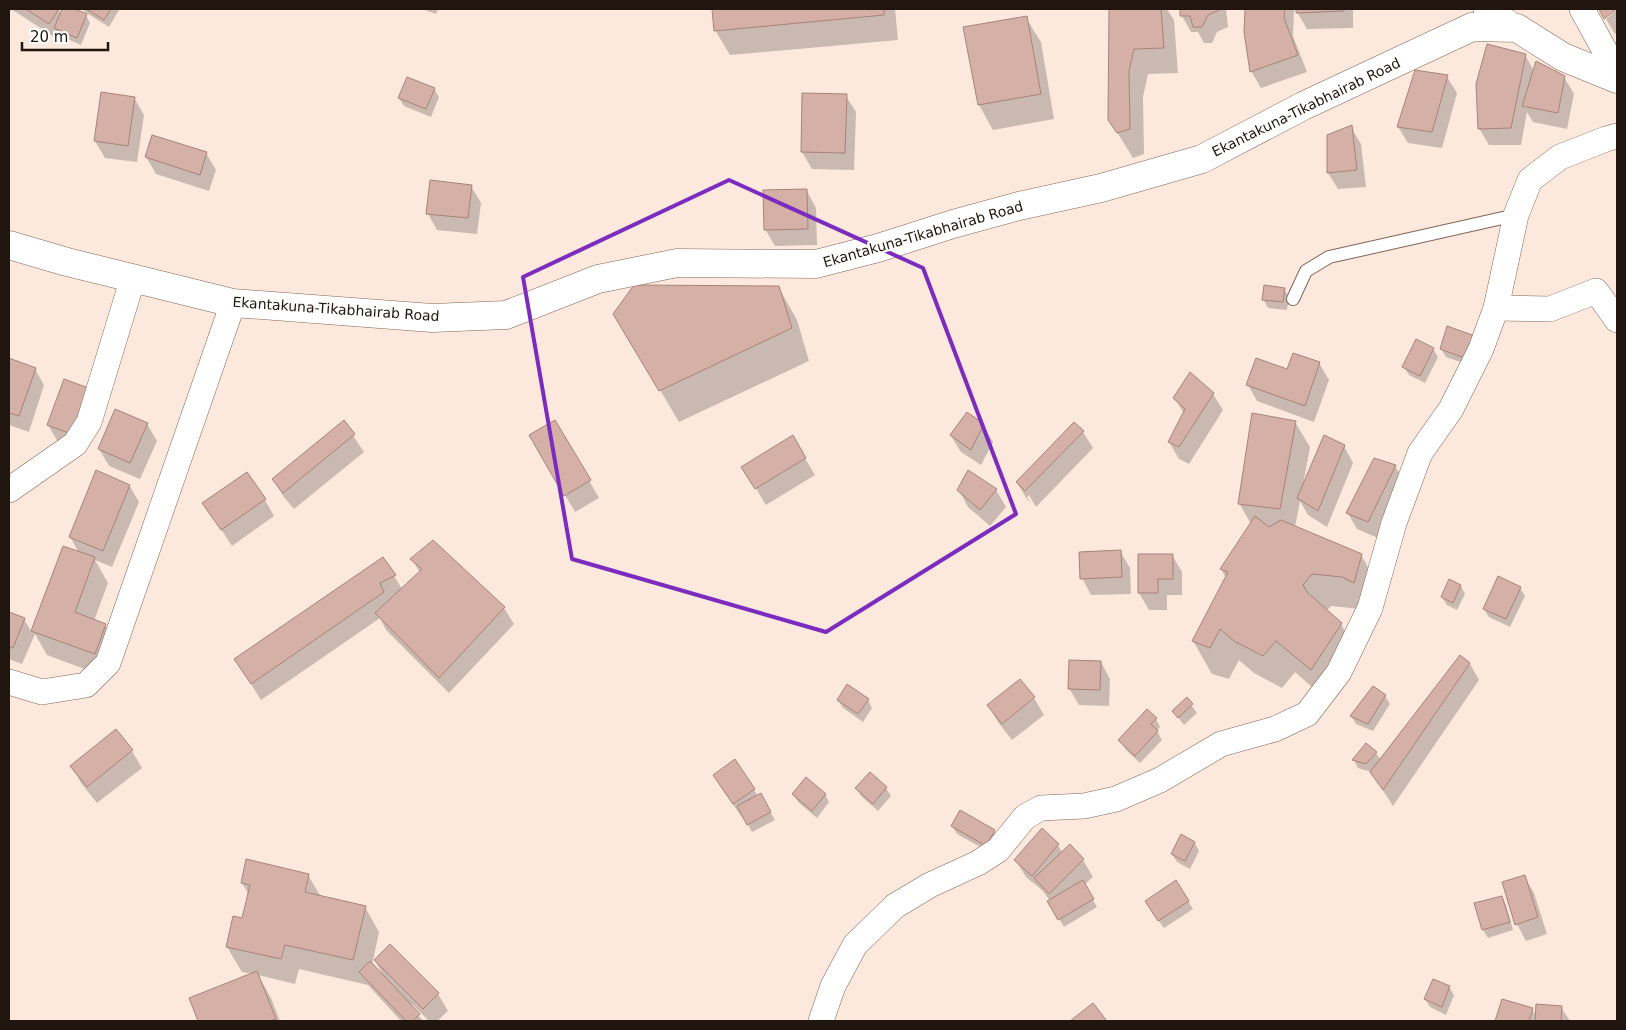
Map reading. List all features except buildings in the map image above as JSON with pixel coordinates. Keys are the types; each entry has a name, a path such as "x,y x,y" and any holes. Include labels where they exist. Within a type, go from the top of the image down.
{"main road":[{"name":"Ekantakuna-Tikabhairab Road","path":"9,245 233,303 432,318 506,315 598,279 676,263 816,264 878,248 953,224 1019,206 1101,188 1202,159 1303,106 1472,27 1518,28"},
{"path":"1518,28 1563,57 1617,79"}],"street":[{"path":"1486,9 1518,28"},
{"path":"1582,9 1617,73"},
{"path":"821,1021 833,986 855,945 895,906 930,885 978,863 998,850 1025,817 1041,808 1084,806 1116,799 1160,780 1221,744 1275,730 1307,714 1339,672 1370,608 1394,523 1420,453 1451,409 1482,349 1496,308 1516,215 1530,180 1560,157 1617,136"},
{"path":"9,490 76,444 90,422 133,278"},
{"path":"1496,308 1550,309 1606,289 1617,320"},
{"path":"9,682 42,692 86,685 108,663 233,303"}],"lane":[{"path":"1293,299 1306,271 1328,257 1516,215"}],"highlighted area":[{"path":"729,180 923,268 1016,514 826,632 572,559 523,277"}]}
